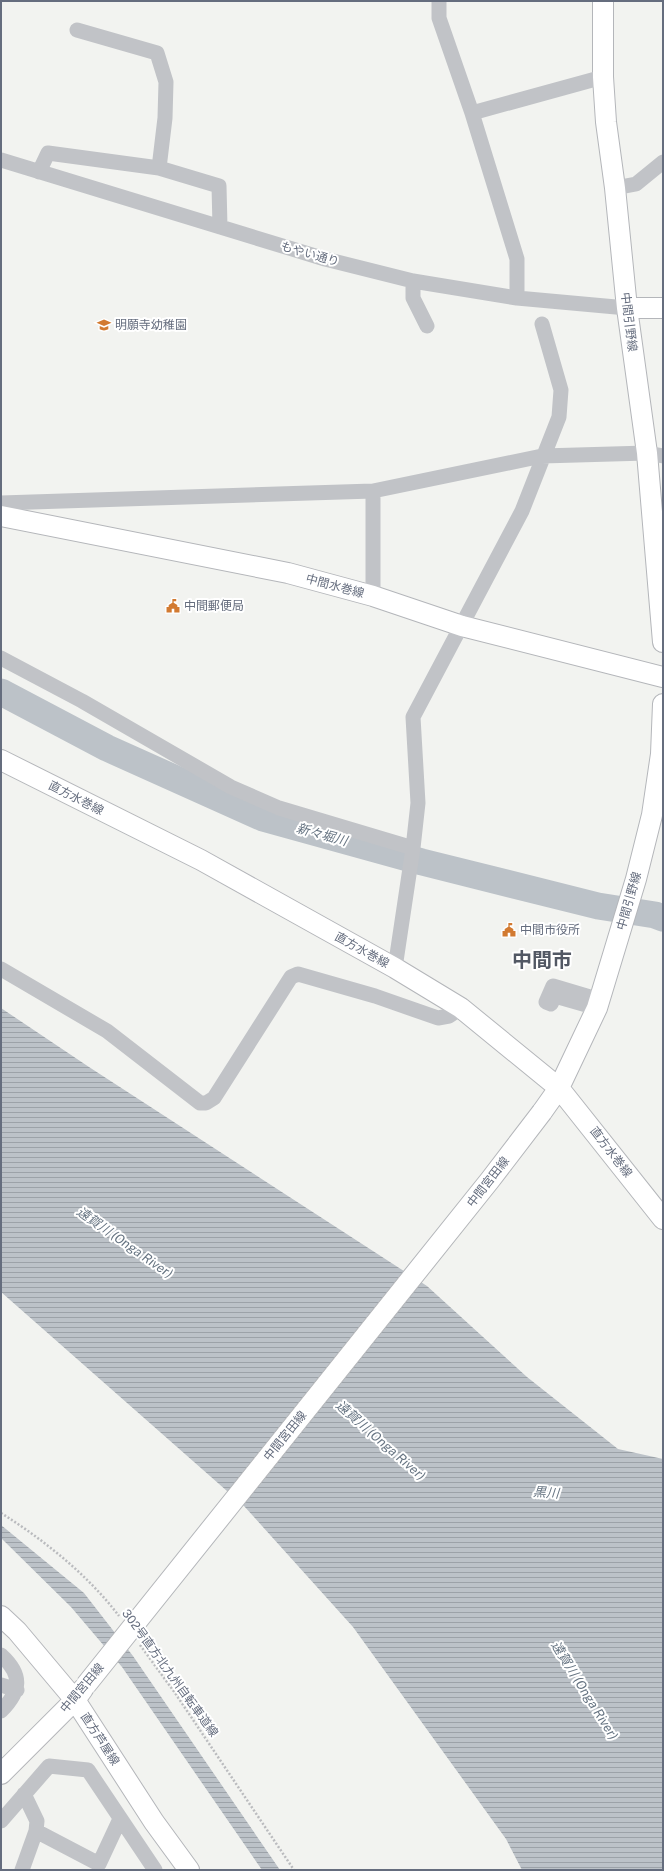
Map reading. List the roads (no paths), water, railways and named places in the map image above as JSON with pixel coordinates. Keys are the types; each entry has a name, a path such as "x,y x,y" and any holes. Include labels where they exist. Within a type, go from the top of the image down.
{"main road":[{"name":"中間引野線","path":"603,1 603,77 606,122 615,188 627,308 655,454 663,642"},
{"path":"627,308 663,308"},
{"name":"中間水巻線","path":"1,516 288,573 373,596 462,626 663,677"},
{"name":"中間引野線","path":"559,1088 598,1004 636,879 652,815 660,754 663,704"},
{"name":"直方水巻線","path":"1,760 201,860 395,968 461,1008 559,1088 663,1219"},
{"name":"中間宮田線","path":"1,1774 80,1692 490,1180 559,1088"},
{"name":"直方芦屋線","path":"1,1616 80,1692 154,1822 189,1870"}],"street":[{"path":"439,1 439,18 472,113 517,259 517,298"},
{"path":"77,30 157,53 166,82 165,118 159,168"},
{"path":"472,113 603,77"},
{"path":"39,172 48,153 159,168 219,186 220,227"},
{"name":"もやい通り","path":"1,160 325,259 413,281 517,298 627,308"},
{"path":"615,188 636,184 663,162"},
{"path":"413,281 413,298 427,326"},
{"path":"395,968 413,848 418,802 413,717 522,511 542,456 559,417 561,390 542,324"},
{"path":"1,503 373,491 542,456 655,454"},
{"path":"373,491 373,596"},
{"path":"1,658 89,705 232,787 279,808 413,848"},
{"path":"1,969 107,1031 200,1103 206,1103 214,1098 291,977 298,974 375,996 438,1018 449,1016 461,1008"},
{"path":"1,1655 10,1663 18,1680 17,1690 8,1704 1,1711"},
{"path":"1,1685 17,1690"},
{"path":"1,1821 49,1766 88,1770 155,1870"},
{"path":"22,1870 36,1831 37,1821 24,1794"},
{"path":"36,1831 99,1864 120,1819"}],"water":[{"path":"1,1008 89,1067 427,1286 527,1377 618,1449 663,1459 663,1870 522,1870 506,1839 353,1627 244,1506 1,1292"},
{"path":"1,1525 84,1593 133,1656 280,1870 262,1870 122,1667 71,1607 1,1538"}],"waterway":[{"name":"新々堀川","path":"1,692 107,748 263,818 422,862 598,906 655,915 663,918"}],"place":[{"name":"明願寺幼稚園","path":"104,325"},
{"name":"中間郵便局","path":"173,606"},
{"name":"中間市役所","path":"509,930"}],"district":[{"name":"中間市","path":"542,960"}],"water label":[{"name":"遠賀川 (Onga River)","path":"125,1242"},
{"name":"遠賀川 (Onga River)","path":"381,1440"},
{"name":"黒川","path":"546,1492"},
{"name":"遠賀川 (Onga River)","path":"585,1690"}]}
